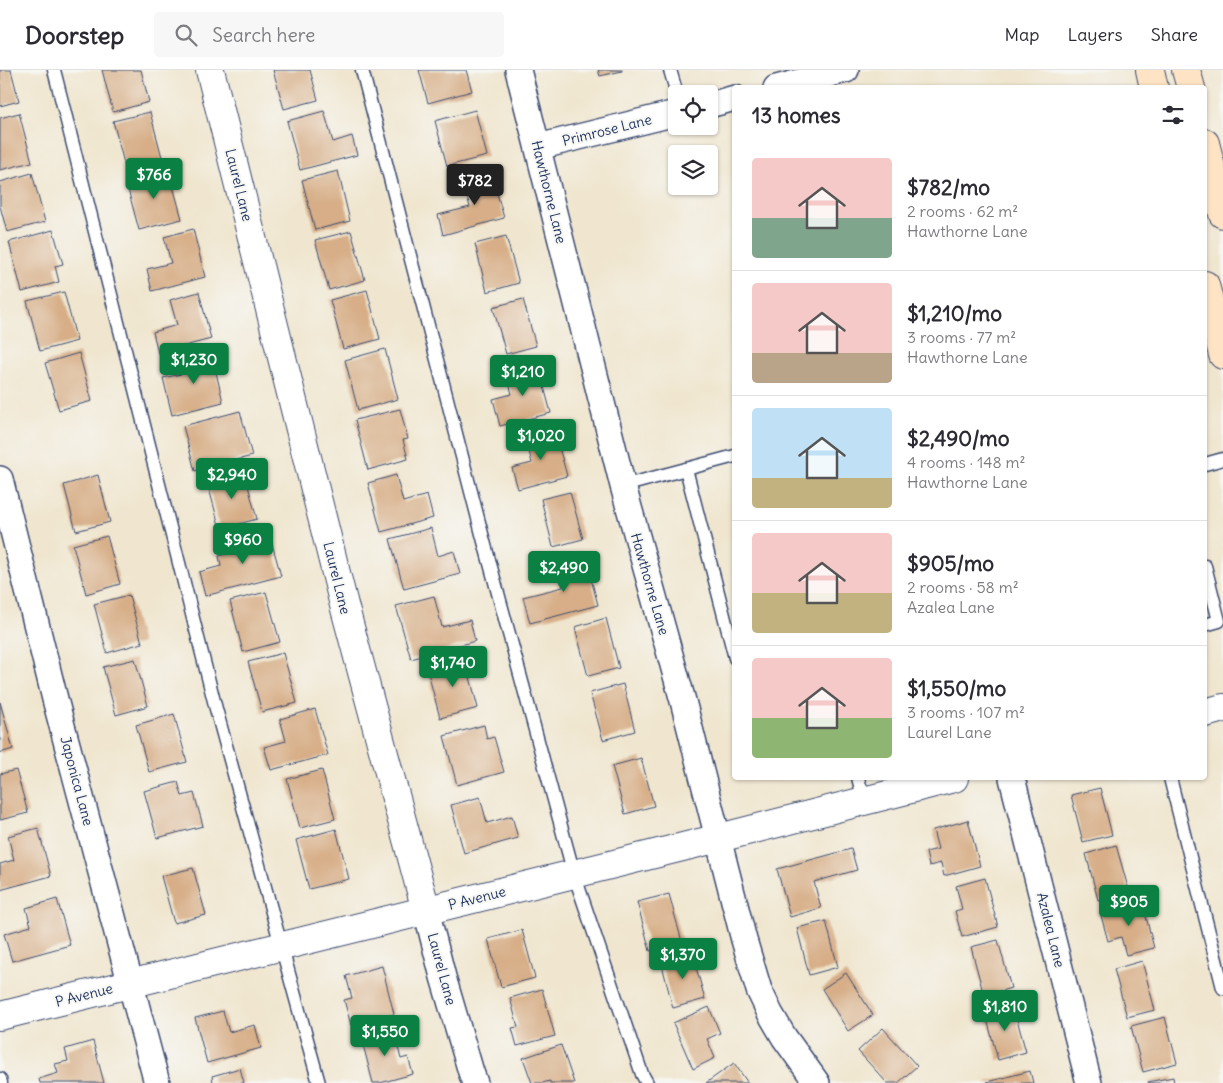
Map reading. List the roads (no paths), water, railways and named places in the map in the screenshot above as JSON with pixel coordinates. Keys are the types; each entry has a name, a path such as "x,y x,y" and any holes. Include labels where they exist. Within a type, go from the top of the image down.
{"main road":[{"path":"1150,70 1153,85"},
{"path":"1186,70 1190,85"},
{"path":"1207,151 1223,214"},
{"path":"1207,293 1223,355"}],"street":[{"name":"Laurel Lane","path":"210,70 344,605 446,986 475,1083"},
{"name":"Hawthorne Lane","path":"518,70 623,486 683,701 744,940 759,990 784,1037 817,1083"},
{"path":"786,85 834,71"},
{"path":"718,102 732,99"},
{"name":"Primrose Lane","path":"538,148 668,115"},
{"name":"Japonica Lane","path":"0,479 56,703 157,1083"},
{"path":"1207,712 1223,708"},
{"name":"P Avenue","path":"0,1016 719,838 861,789 937,780"},
{"name":"Azalea Lane","path":"1013,780 1089,1083"}],"lane":[{"path":"54,70 216,709 319,1083"},
{"path":"362,70 482,534 574,874 606,972 642,1074 647,1083"},
{"path":"670,70 674,85"},
{"path":"623,486 732,457"},
{"path":"1207,463 1223,459"},
{"path":"686,469 732,646"},
{"path":"1207,574 1219,621 1207,624"},
{"path":"1171,780 1223,988"},
{"path":"0,1079 1,1083"}]}
